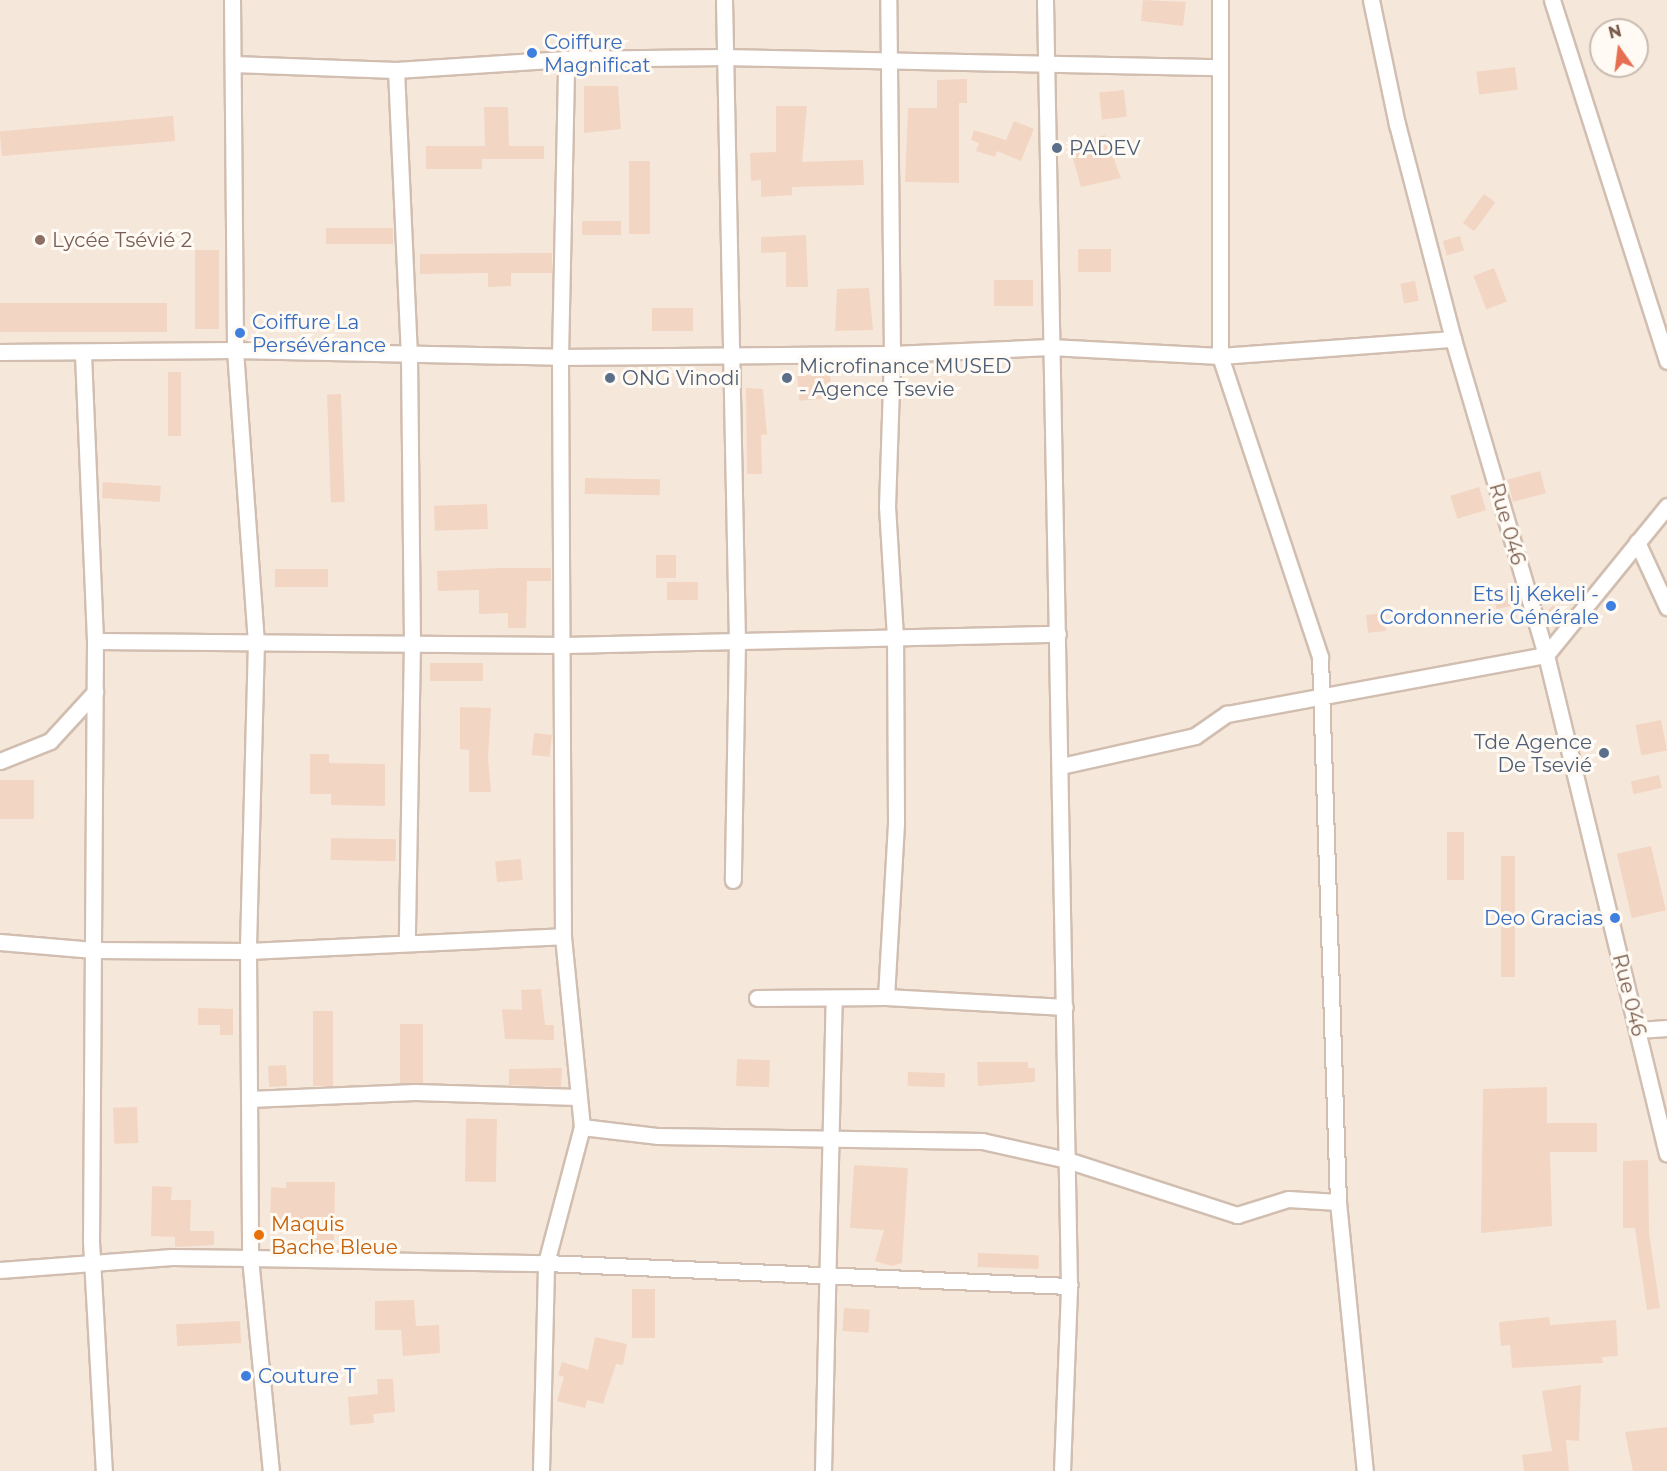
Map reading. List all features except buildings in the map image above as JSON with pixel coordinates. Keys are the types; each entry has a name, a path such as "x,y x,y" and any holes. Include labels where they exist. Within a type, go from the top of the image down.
{"street":[{"path":"232,0 235,350 256,641 248,951 250,1258 271,1471"},
{"path":"724,0 728,356 737,641 733,880"},
{"path":"886,997 896,820 895,637 887,507 892,354 888,0"},
{"path":"1045,0 1044,64 1061,766 1069,1286 1062,1471"},
{"path":"1220,0 1220,356 1320,657 1338,1202 1365,1471"},
{"name":"Rue 046","path":"1371,0 1397,124 1453,339 1546,655 1667,1154"},
{"path":"1552,0 1667,361"},
{"path":"233,64 396,70 566,59 724,57 1219,67"},
{"path":"541,1471 546,1263 582,1127 564,936 564,645 560,357 566,59"},
{"path":"396,70 409,356 412,643 407,943"},
{"path":"0,352 83,354 235,350 409,356 560,357 892,354 1050,347 1220,356 1453,339"},
{"path":"83,354 95,641 92,1263 104,1471"},
{"path":"1061,766 1195,736 1227,714 1322,699 1546,655 1667,506"},
{"path":"1637,542 1667,607"},
{"path":"95,641 564,645 1058,634"},
{"path":"0,762 50,741 95,692"},
{"path":"0,942 94,950 248,951 564,936"},
{"path":"758,998 886,997 1065,1007"},
{"path":"823,1471 824,1276 831,1137 834,998"},
{"path":"1638,1030 1667,1028"},
{"path":"249,1099 415,1092 578,1097"},
{"path":"582,1127 658,1136 831,1137 893,1142 982,1141 1067,1160 1237,1215 1288,1199 1338,1202"},
{"path":"0,1270 92,1263 250,1258 546,1263 1069,1286"}],"shaded area":[{"path":"0,0 1667,0 1667,1471 0,1471"}],"place":[{"name":"Coiffure Magnificat","path":"532,53"},
{"name":"PADEV","path":"1057,148"},
{"name":"Lycée Tsévié 2","path":"40,240"},
{"name":"Coiffure La Persévérance","path":"240,333"},
{"name":"ONG Vinodi","path":"610,378"},
{"name":"Microfinance MUSED - Agence Tsevie","path":"787,378"},
{"name":"Ets Ij Kekeli - Cordonnerie Générale","path":"1611,606"},
{"name":"Tde Agence De Tsevié","path":"1604,753"},
{"name":"Deo Gracias","path":"1615,918"},
{"name":"Maquis Bache Bleue","path":"259,1235"},
{"name":"Couture T","path":"246,1376"}]}
